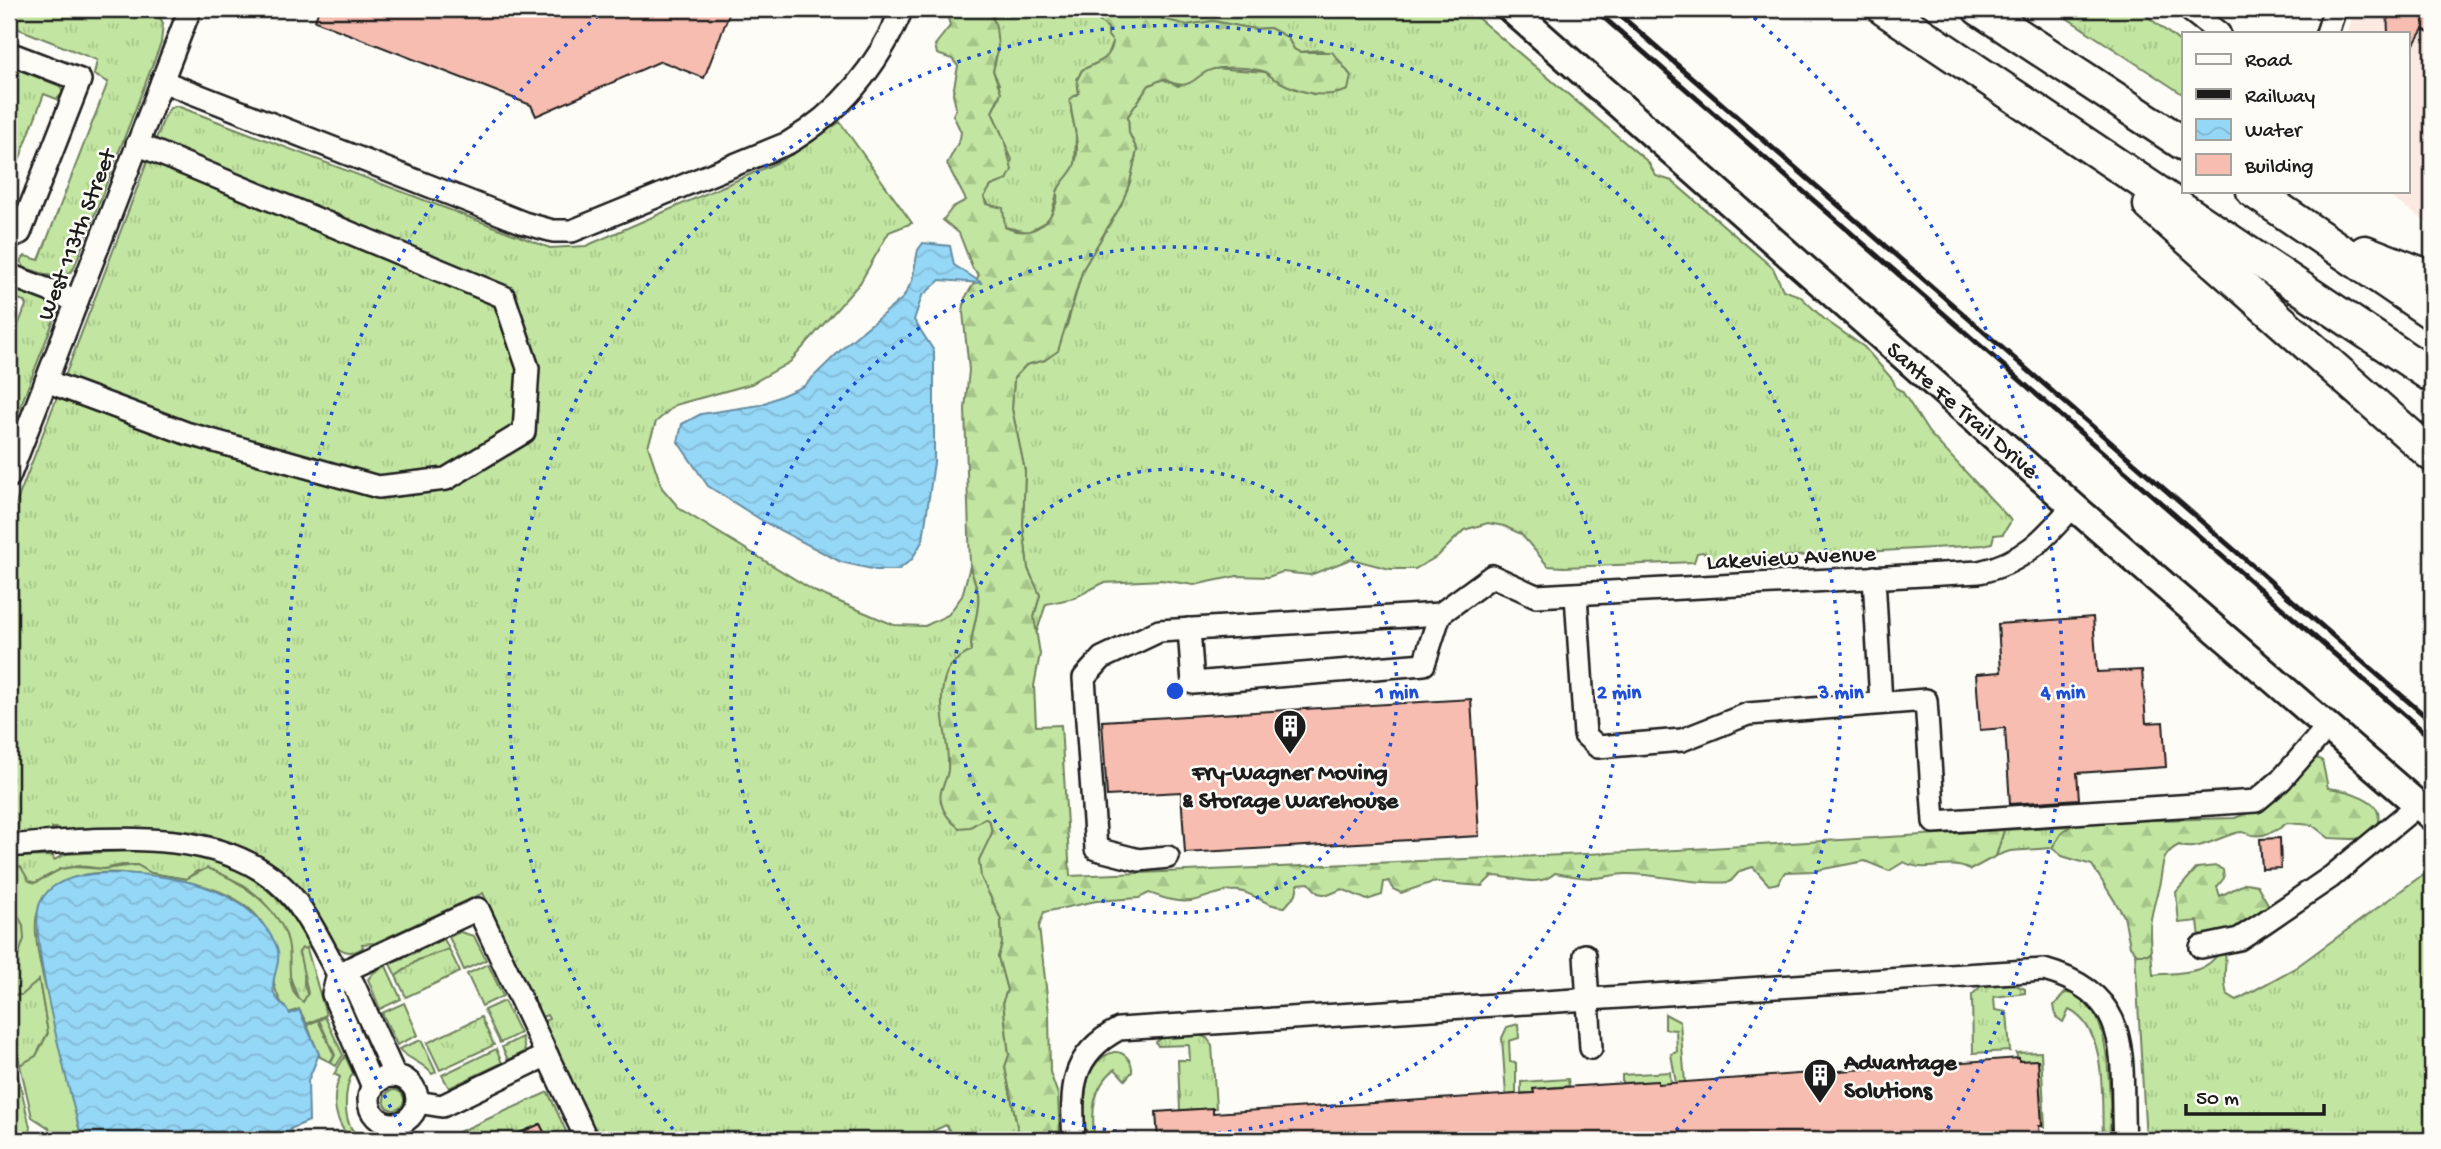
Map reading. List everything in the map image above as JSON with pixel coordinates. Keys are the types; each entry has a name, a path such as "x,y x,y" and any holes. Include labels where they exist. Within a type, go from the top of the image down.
{"highway":[{"path":"1884,9 2432,376"},
{"path":"1979,9 2182,143"},
{"path":"2060,125 2432,455"},
{"path":"2254,192 2432,313"},
{"path":"2316,233 2432,278"}],"main road":[{"name":"Sante Fe Trail Drive","path":"1511,9 2073,506 2425,811"}],"street":[{"name":"West 113th Street","path":"9,477 190,9"},
{"path":"162,81 524,223 553,231 572,231 788,143 806,132 855,89 872,68 902,9"},
{"path":"2188,9 2218,32"},
{"path":"2327,32 2335,9"},
{"path":"9,52 80,80 20,233 9,239"},
{"path":"46,381 186,433 378,487 446,479 524,432 528,368 504,296 137,144"},
{"path":"9,275 77,301"},
{"name":"Lakeview Avenue","path":"1440,614 1492,576 1536,596 1979,572 2001,567 2041,543 2073,506"},
{"path":"1874,577 1881,703"},
{"path":"1576,595 1585,735 1598,747 1682,740 1748,714 1926,700 1934,822 2256,801 2281,780 2328,726"},
{"path":"1168,857 1139,860 1096,849 1084,678 1102,658 1159,631 1189,629 1440,614 1424,664 1193,683 1189,629"},
{"path":"2201,947 2239,939 2425,811"},
{"path":"9,846 137,839 174,840 211,848 249,865 293,898 338,974 353,983 395,1076 414,1087 417,1102 411,1117 397,1124 389,1124 376,1116 369,1102 373,1087 385,1077 395,1076"},
{"path":"373,1087 332,994 338,974 478,909 587,1140"},
{"path":"1586,955 1591,1048"},
{"path":"1074,1140 1071,1095 1077,1070 1094,1046 1119,1029 2044,970 2078,981 2092,989 2112,1015 2118,1038 2124,1140"},
{"path":"417,1102 442,1106 547,1055"}],"shaded area":[{"path":"2354,9 2432,9 2432,226 2383,192 2410,192 2410,32 2348,32"}],"green space":[{"path":"9,9 155,9 163,23 161,43 73,270 61,279 25,268 20,261 25,256 39,260 108,82 94,75 97,60 9,25"},
{"path":"946,9 989,9 996,27 998,46 993,71 1001,92 992,112 1004,139 1012,170 1007,180 991,186 984,197 986,204 1003,208 1005,227 1023,232 1038,228 1049,217 1057,200 1058,190 1075,165 1077,145 1070,99 1079,93 1077,80 1082,70 1102,60 1112,48 1113,42 1108,36 1108,28 1099,21 1104,9 1159,9 1162,19 1187,25 1213,21 1254,29 1270,28 1287,37 1299,52 1332,52 1351,76 1348,90 1329,94 1302,91 1263,71 1242,68 1211,70 1189,84 1182,85 1163,79 1149,85 1128,116 1129,133 1137,150 1130,182 1121,205 1083,269 1058,351 1045,360 1026,365 1014,378 1012,409 1025,471 1023,525 1028,569 1040,595 1034,617 1040,654 1034,686 1036,726 1061,725 1070,876 1677,850 2004,830 1996,856 1970,870 1953,866 1920,867 1904,862 1889,871 1865,861 1813,871 1785,872 1778,883 1769,885 1753,867 1740,871 1730,882 1716,883 1639,874 1593,878 1555,873 1548,878 1533,881 1492,876 1482,886 1433,882 1401,893 1393,889 1389,881 1384,882 1382,895 1367,900 1342,889 1328,895 1318,893 1309,883 1298,884 1296,894 1285,907 1233,891 1185,901 1170,900 1149,893 1139,898 1096,901 1044,912 1039,927 1049,1013 1050,1072 1058,1095 1060,1140 1020,1140 1005,1067 1009,1055 1003,1001 1007,990 998,957 1002,944 1001,919 981,877 979,860 992,833 990,822 985,818 970,827 959,828 945,813 940,797 948,770 942,708 943,684 951,665 971,651 979,600 970,566 965,409 969,370 963,312 965,298 979,275 973,269 959,233 943,220 953,207 966,200 947,164 961,132 953,115 956,109 953,93 958,66 952,59 937,54 935,45 950,26"},
{"path":"989,9 1104,9 1099,20 1108,28 1113,42 1107,58 1082,70 1077,80 1079,93 1071,111 1076,134 1075,164 1070,177 1058,189 1050,220 1028,232 1005,227 984,197 991,186 999,183 1012,160 992,112 999,98 999,84 993,71 997,54 993,15"},
{"path":"1159,9 1467,9 1648,162 1656,176 1672,181 1773,268 1783,290 1800,296 1824,319 1864,347 1893,380 1896,388 1902,391 1929,433 2011,521 2003,534 1994,535 1992,543 1984,545 1709,561 1707,554 1702,552 1697,553 1694,562 1564,567 1548,566 1521,534 1504,526 1488,523 1464,530 1438,556 1415,569 1390,569 1351,559 1310,575 1282,572 1268,577 1237,576 1194,585 1161,580 1103,583 1074,598 1046,604 1036,634 1034,617 1040,595 1028,569 1023,525 1025,471 1012,409 1014,378 1026,365 1045,360 1067,325 1083,269 1121,205 1130,182 1137,150 1129,133 1128,116 1149,85 1163,79 1178,86 1213,68 1266,72 1277,80 1315,95 1351,76 1339,60 1321,50 1299,52 1287,37 1270,28 1254,29 1213,21 1187,25 1162,19"},
{"path":"2053,9 2138,9 2182,43 2182,94"},
{"path":"9,66 60,86 63,93 57,99 44,94 9,187"},
{"path":"177,106 550,248 586,246 781,161 840,122 912,223 889,232 860,283 790,362 751,384 675,405 656,422 648,446 662,488 680,509 816,592 894,625 925,626 948,615 962,596 970,566 979,600 971,651 948,672 944,682 949,758 941,803 970,827 985,818 990,822 992,833 981,877 1001,919 1002,944 998,957 1007,990 1003,1001 1009,1056 1005,1067 1020,1140 977,1140 972,1131 954,1138 946,1125 914,1140 599,1140 547,1030 544,1021 549,1019 547,1015 542,1017 539,1012 483,893 375,943 362,944 360,949 348,952 334,943 307,899 291,884 240,846 217,837 167,829 66,833 57,832 56,828 52,828 52,833 9,836 9,522 164,118 170,108"},
{"path":"12,287 51,303 55,317 9,436 9,349 26,305 24,301 9,296"},
{"path":"2316,758 2322,760 2328,788 2363,797 2376,808 2377,824 2372,833 2358,839 2329,838 2312,825 2287,823 2266,834 2252,835 2241,832 2194,847 2179,845 2168,853 2163,862 2151,917 2151,951 2148,954 2137,954 2130,946 2124,916 2092,865 2062,856 2052,848 2063,831 2078,822 2235,818 2265,806 2287,791"},
{"path":"2071,826 2063,831 2052,848 2010,851 1996,856 2004,830"},
{"path":"149,850 177,853 225,865 264,887 281,903 312,947 305,948 304,984 308,997 305,1002 299,1001 289,974 286,935 261,899 244,885 217,872 197,871 186,879 151,873 137,865 104,869 80,866 61,869 35,883 29,881 14,864 9,864 9,857 53,856 54,860 66,854"},
{"path":"9,864 21,867 29,881 35,883 61,869 104,869 137,865 151,873 186,879 207,868 232,879 267,906 283,929 288,942 293,990 303,1002 308,993 299,952 302,948 307,949 326,1015 307,1024 299,1009 289,1013 275,987 271,949 263,924 241,902 197,884 148,876 106,873 78,876 65,881 44,898 38,911 36,938 82,1140 52,1140 49,1128 32,1117 20,1065 36,1056 48,1033 39,980 22,995 14,995 9,991 9,962 19,954 24,939 23,925 9,899"},
{"path":"2217,866 2223,870 2224,878 2217,887 2220,896 2246,883 2257,885 2272,911 2243,933 2200,938 2198,921 2179,923 2176,892 2197,868"},
{"path":"2432,868 2432,1140 2146,1140 2135,951 2148,954 2151,951 2153,975 2199,969 2214,959 2220,951 2225,951 2227,994 2237,1000 2295,968"},
{"path":"9,899 22,924 25,938 21,950 9,962"},
{"path":"460,932 474,936 486,960 464,970 449,937"},
{"path":"444,939 449,949 418,960 396,976 390,964"},
{"path":"449,949 460,972 406,997 396,976 418,960"},
{"path":"488,964 503,996 482,1006 467,974"},
{"path":"386,966 401,999 380,1009 368,979 374,972"},
{"path":"39,980 48,1032 36,1056 20,1065 9,1014 9,991 11,994 28,988"},
{"path":"2013,984 2025,989 2025,993 1994,997 1995,1010 2007,1012 2010,1051 1973,1053 1972,995 1981,986"},
{"path":"2065,993 2082,998 2093,1011 2101,1030 2109,1079 2111,1140 2103,1140 2100,1068 2091,1033 2082,1019 2069,1010 2063,1022 2056,1017 2054,1005"},
{"path":"504,1001 520,1033 500,1043 484,1010"},
{"path":"404,1003 418,1035 397,1045 382,1013"},
{"path":"1665,1014 1680,1022 1685,1083 1676,1083 1671,1054 1677,1052 1676,1030 1665,1029"},
{"path":"325,1017 343,1055 336,1066 331,1063 335,1055 319,1020"},
{"path":"481,1017 494,1045 440,1070 427,1043"},
{"path":"318,1020 334,1055 330,1062 320,1057 307,1025"},
{"path":"1518,1024 1519,1038 1509,1041 1510,1062 1516,1063 1516,1094 1506,1095 1502,1038 1507,1027"},
{"path":"1196,1034 1207,1038 1212,1045 1216,1108 1180,1110 1178,1060 1190,1060 1189,1045 1158,1046 1156,1042 1165,1036"},
{"path":"9,1037 33,1140 20,1140 9,1093"},
{"path":"522,1037 525,1051 508,1060 502,1047"},
{"path":"421,1040 436,1072 432,1074 399,1049"},
{"path":"496,1049 502,1063 449,1088 442,1075"},
{"path":"1114,1052 1122,1053 1128,1058 1132,1072 1125,1080 1115,1069 1101,1084 1093,1111 1094,1140 1086,1140 1084,1102 1089,1077 1102,1058"},
{"path":"2041,1052 2045,1127 2038,1060 2019,1061 2016,1053"},
{"path":"345,1056 353,1073 346,1096 349,1124 359,1135 374,1140 351,1140 338,1118 335,1094 340,1077 334,1074"},
{"path":"1670,1072 1671,1084 1658,1084 1657,1081 1622,1083 1622,1075"},
{"path":"1568,1079 1569,1086 1521,1093 1521,1082"},
{"path":"394,1090 401,1093 404,1100 401,1107 394,1110 387,1107 384,1100 387,1093"},
{"path":"548,1092 570,1140 548,1140 540,1124 504,1140 441,1140"}],"water":[{"path":"923,243 950,246 954,265 982,283 940,280 922,296 914,320 934,351 934,462 923,540 912,559 898,570 876,570 841,562 766,523 708,486 678,442 682,424 701,414 760,405 804,386 848,343 903,298 912,281 918,250"},
{"path":"105,873 171,878 214,890 251,912 266,928 278,951 274,993 290,1014 299,1010 319,1054 308,1081 309,1121 290,1129 295,1140 82,1140 44,981 37,920 40,903 51,888 68,879"}],"building":[{"path":"319,9 731,9 704,78 661,61 536,116 531,105 315,21"},
{"path":"2387,9 2432,9 2432,34 2423,29 2410,51 2410,32 2388,32"},
{"path":"2093,617 2097,672 2142,670 2146,723 2163,722 2166,767 2077,773 2079,799 2010,804 2005,728 1980,730 1976,674 2001,672 1998,624"},
{"name":"Fry-Wagner Moving & Storage Warehouse","path":"1471,699 1479,836 1185,853 1181,792 1107,796 1102,721"},
{"path":"2280,838 2281,868 2262,869 2260,839"},
{"name":"Advantage Solutions","path":"2019,1058 2019,1061 2038,1060 2042,1126 2039,1126 2040,1140 1158,1140 1156,1112 1213,1108 1213,1113 1534,1093 1533,1089 1658,1081 1658,1084"},
{"path":"540,1124 548,1140 504,1140"}],"railway":[{"path":"1594,9 2432,739"},
{"path":"1613,9 2432,722"}],"place":[{"name":"Fry-Wagner Moving & Storage Warehouse","path":"1290,756"},
{"name":"Advantage Solutions","path":"1820,1105"}]}
